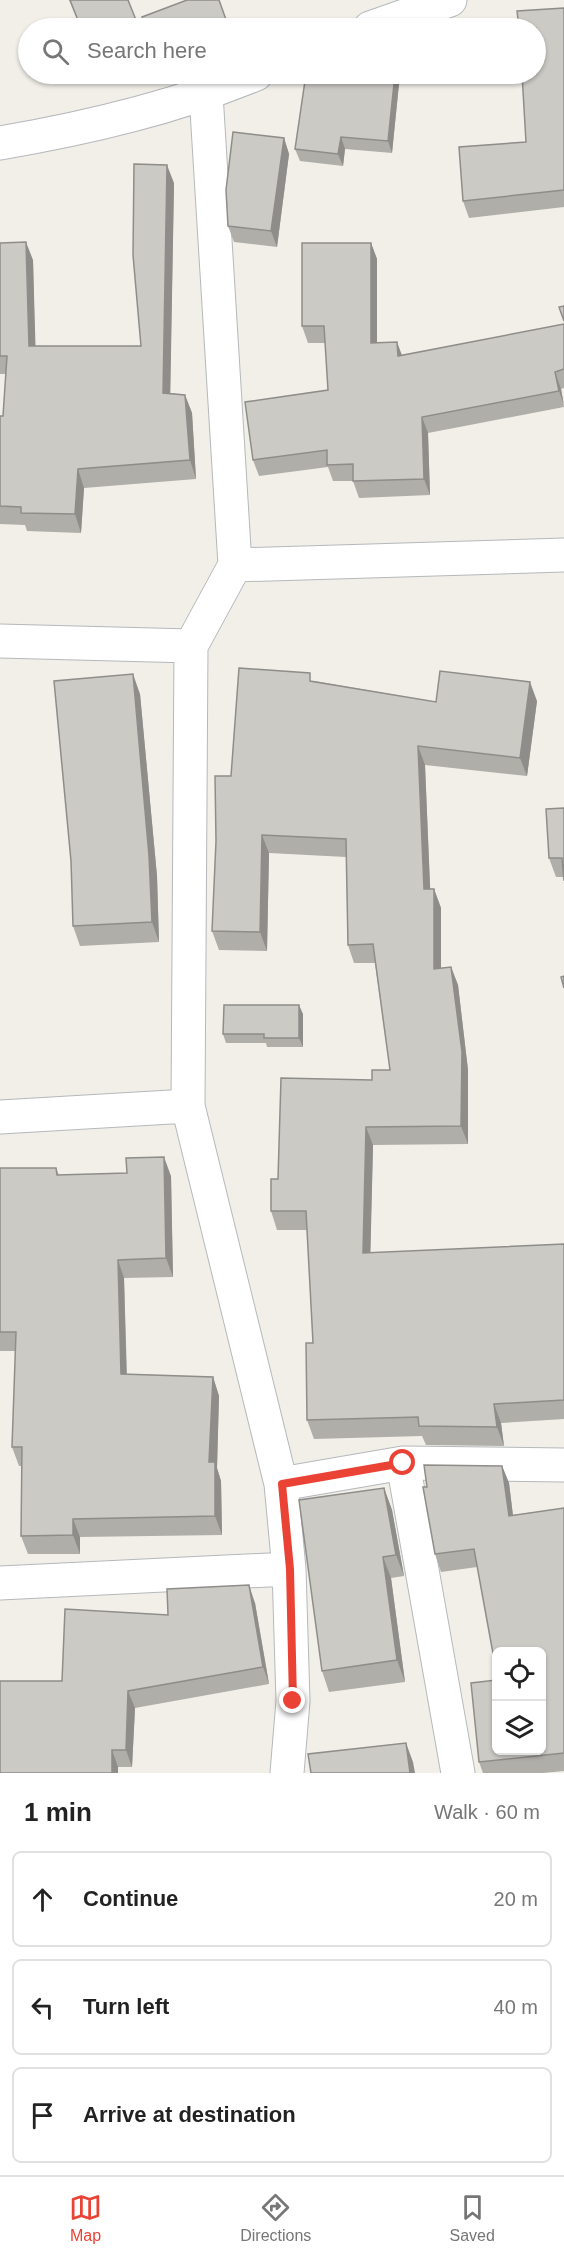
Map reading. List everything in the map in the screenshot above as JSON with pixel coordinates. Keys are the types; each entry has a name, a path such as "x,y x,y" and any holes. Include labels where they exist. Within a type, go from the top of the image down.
{"street":[{"path":"399,18 450,0"},
{"path":"0,143 80,130 206,94 231,84"},
{"path":"206,94 235,565 191,646 188,1106 282,1484 290,1569 293,1701 287,1773"},
{"path":"235,565 564,555"},
{"path":"0,641 191,646"},
{"path":"0,1117 188,1106"},
{"path":"282,1484 403,1463 564,1464"},
{"path":"403,1463 458,1773"},
{"path":"0,1583 290,1569"}],"building":[{"path":"70,0 128,0 135,18 77,18"},
{"path":"187,0 219,0 225,18 142,18"},
{"path":"564,8 564,190 463,201 459,147 526,142 523,84 546,84 546,18 518,18 517,11"},
{"path":"305,84 394,84 388,141 341,137 338,154 295,149"},
{"path":"233,132 284,138 271,231 228,226 226,190"},
{"path":"134,164 167,165 163,393 185,395 190,460 78,469 75,514 21,513 21,507 0,506 0,416 3,416 7,356 0,356 0,243 26,242 29,346 141,346 133,255"},
{"path":"302,243 371,243 371,343 397,342 398,356 564,324 564,369 555,372 559,391 422,417 424,479 353,481 353,464 327,465 327,450 253,460 245,402 328,390 324,326 302,326"},
{"path":"564,306 564,321 559,307"},
{"path":"239,668 310,673 310,681 436,702 440,671 530,682 520,758 418,746 424,889 434,889 434,969 451,967 462,1052 461,1126 366,1127 363,1253 564,1244 564,1400 494,1404 497,1427 419,1426 418,1417 307,1420 306,1343 313,1343 306,1211 271,1211 271,1179 278,1179 281,1078 372,1080 372,1070 390,1070 373,944 348,945 346,839 262,835 260,932 212,931 216,841 215,776 231,776"},
{"path":"133,674 149,856 152,922 73,926 71,861 54,681"},
{"path":"564,808 564,881 562,858 549,858 546,809"},
{"path":"224,1005 299,1005 299,1038 264,1038 264,1034 223,1034"},
{"path":"164,1157 166,1258 118,1260 121,1374 213,1377 209,1462 215,1462 215,1516 73,1519 73,1535 21,1536 22,1447 12,1447 16,1332 0,1332 0,1168 56,1168 57,1175 127,1173 126,1158"},
{"path":"424,1465 502,1466 509,1516 564,1508 564,1753 546,1755 546,1647 492,1648 474,1549 435,1554 423,1487 427,1487"},
{"path":"384,1488 396,1555 383,1557 397,1660 322,1671 299,1500"},
{"path":"249,1585 263,1667 128,1691 126,1750 112,1750 112,1773 0,1773 0,1681 62,1681 65,1609 168,1615 167,1589"},
{"path":"492,1680 492,1755 545,1755 479,1762 471,1683"},
{"path":"406,1743 410,1773 311,1773 308,1754"}],"route":[{"path":"293,1701 290,1569 282,1484 403,1463"}]}
